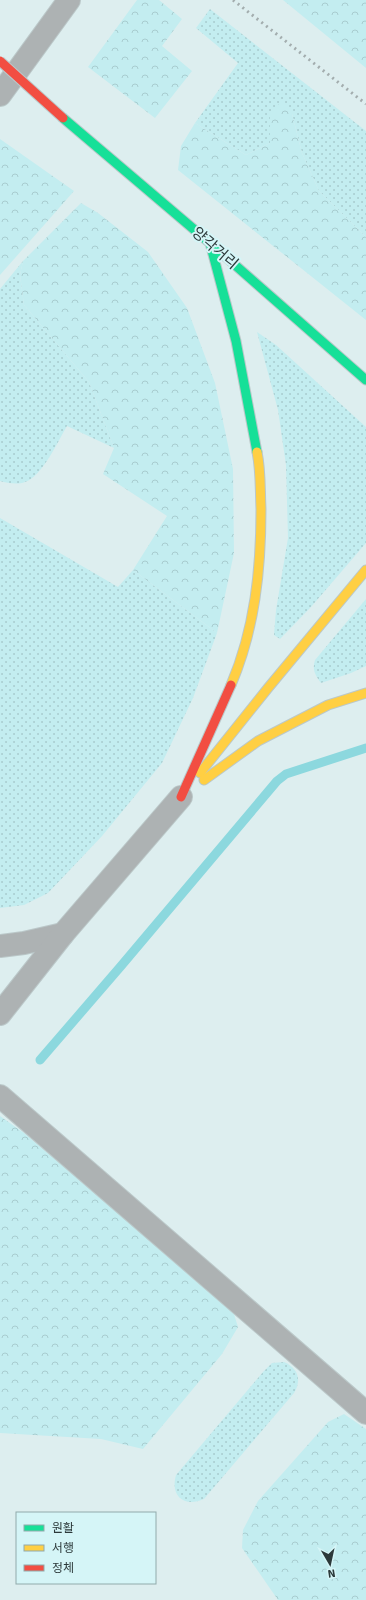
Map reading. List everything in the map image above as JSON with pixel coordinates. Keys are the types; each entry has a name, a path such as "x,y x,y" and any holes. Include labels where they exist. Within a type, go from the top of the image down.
{"main road":[{"name":"양각거리","path":"0,61 63,118 366,380"},
{"path":"181,797 240,663 255,603 261,544 260,468 236,341 210,244"},
{"path":"181,797 268,688 366,570"},
{"path":"181,797 258,741 328,705 366,693"}],"street":[{"path":"0,95 69,0"},
{"path":"0,1014 63,934 181,797"},
{"path":"0,946 24,943 63,934"},
{"path":"0,1096 366,1413"}],"green space":[{"path":"137,0 159,0 182,19 162,46 192,71 155,118 88,67"},
{"path":"283,0 366,0 366,68"},
{"path":"210,9 366,131 366,237 319,191 302,153 292,114 270,116 270,143 246,155 195,123 238,63 196,28"},
{"path":"280,102 292,114 302,153 319,191 366,237 366,320 178,170 181,146 195,123 246,155 270,143 270,116"},
{"path":"0,139 74,191 0,275"},
{"path":"81,203 98,213 148,252 187,308 215,383 233,469 234,553 217,633 133,570 167,516 103,474 114,448 89,382 24,305 20,275 23,261"},
{"path":"23,261 20,275 24,305 89,382 114,448 67,426 49,458 37,473 31,479 16,484 0,481 0,289"},
{"path":"257,332 276,345 366,427 366,543 311,607 280,639 274,635 276,610 288,538 286,465 278,410"},
{"path":"0,518 118,587 133,570 217,633 193,698 162,763 102,836 48,893 24,905 0,908"},
{"path":"366,599 366,666 351,673 321,683 315,672 315,660"},
{"path":"0,1116 24,1133 233,1311 238,1327 222,1354 143,1449 101,1439 0,1433"},
{"path":"284,1362 293,1368 297,1375 298,1384 294,1393 204,1499 190,1502 180,1498 175,1489 176,1475 263,1372 272,1363"},
{"path":"344,1414 366,1429 366,1600 278,1600 242,1548 243,1530 258,1501 328,1422"}],"waterway":[{"path":"40,1060 277,781 286,774 366,748"}],"railway":[{"path":"233,0 366,104"}],"traffic: fast":[{"path":"63,118 210,243 366,380"},
{"path":"210,243 236,341 257,452"}],"traffic: slow":[{"path":"231,685 246,642 258,576 261,509 260,473 257,452"},
{"path":"200,773 366,570"},
{"path":"204,780 258,741 328,705 366,693"}],"traffic: jam":[{"path":"0,61 63,118"},
{"path":"181,797 231,685"}]}
